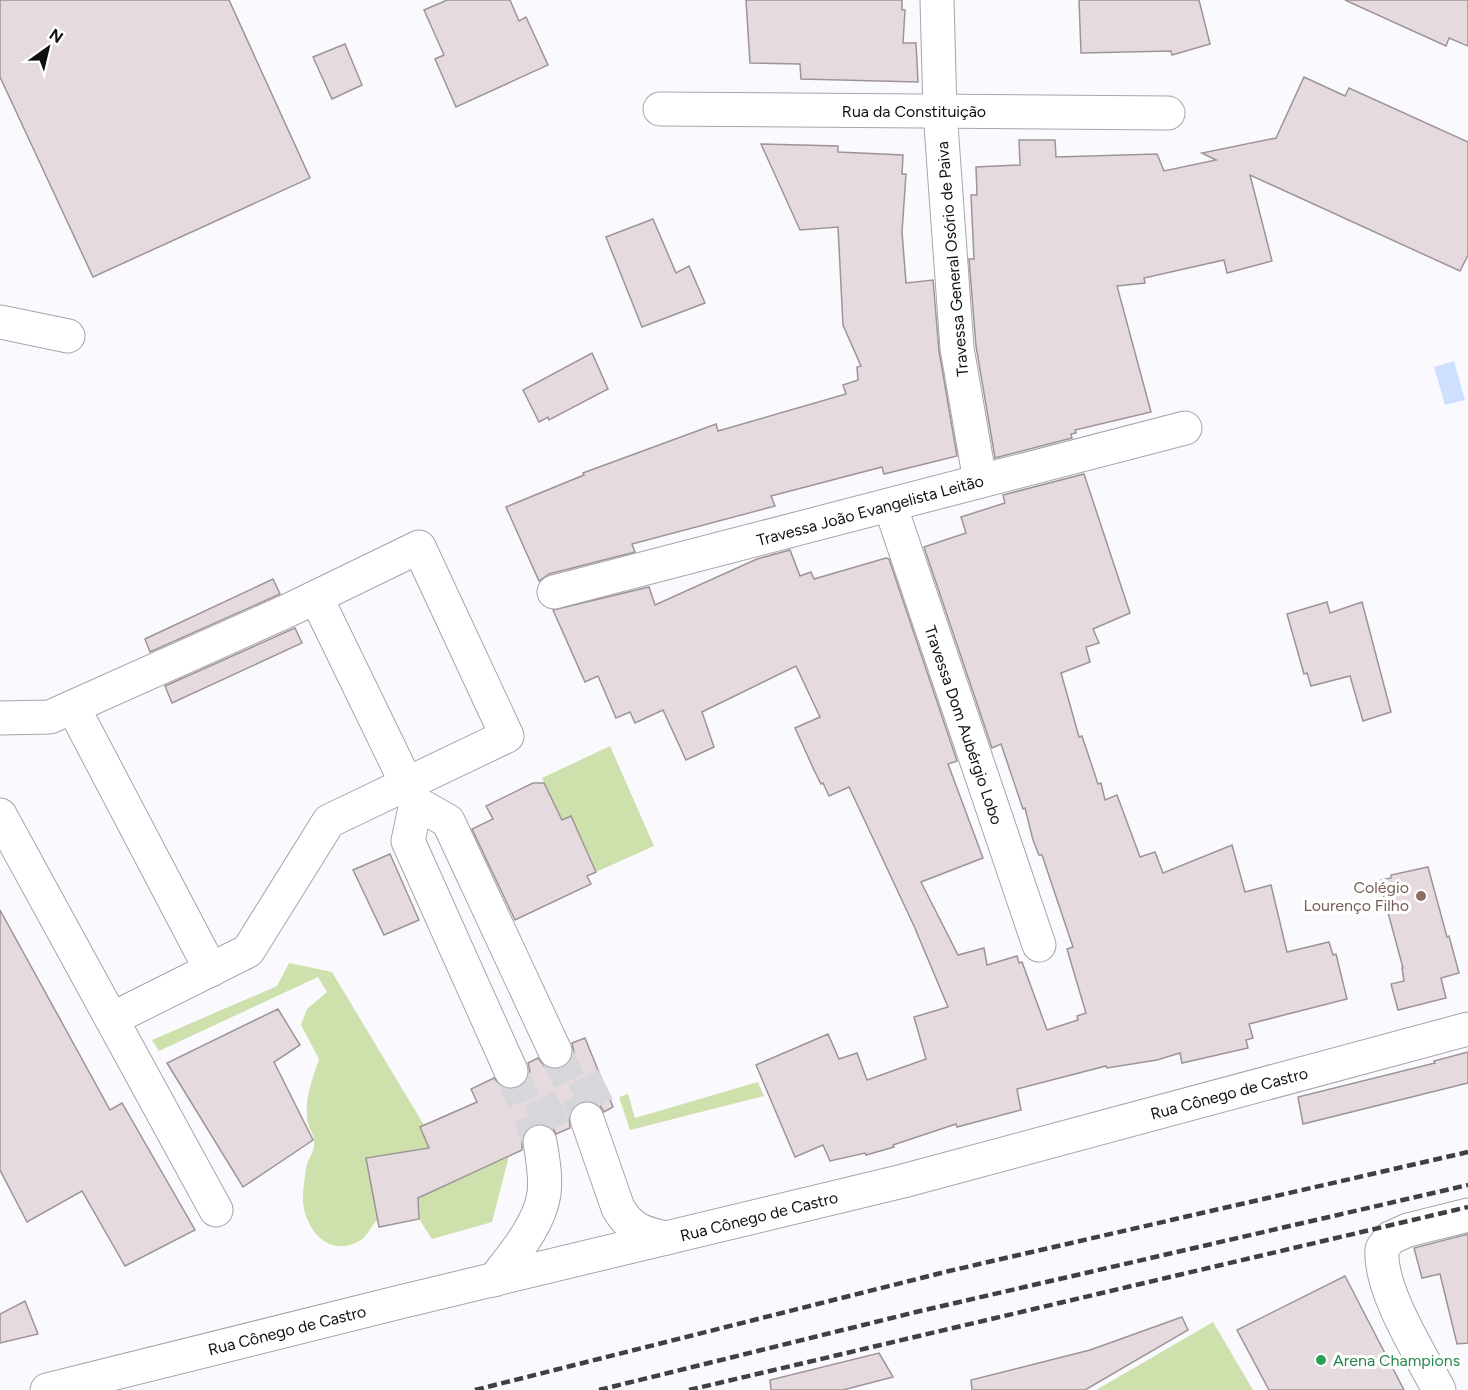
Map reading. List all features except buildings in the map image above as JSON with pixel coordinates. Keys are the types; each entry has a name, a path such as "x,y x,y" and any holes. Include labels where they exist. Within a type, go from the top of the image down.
{"street":[{"name":"Travessa General Osório de Paiva","path":"937,0 940,111 957,348 980,481"},
{"name":"Rua da Constituição","path":"660,109 1168,112"},
{"path":"0,322 68,336"},
{"name":"Travessa João Evangelista Leitão","path":"554,592 1185,428"},
{"name":"Travessa Dom Aubérgio Lobo","path":"890,505 1039,945"},
{"path":"0,718 50,717 316,597 418,547 507,736 411,794 329,821 248,951 112,1019"},
{"path":"316,597 411,794 448,821 555,1051"},
{"path":"73,707 211,969"},
{"path":"411,794 408,841 511,1071"},
{"path":"0,815 216,1210"},
{"name":"Rua Cônego de Castro","path":"47,1390 903,1181 1468,1029"},
{"path":"587,1119 618,1208 624,1219 635,1229 649,1235 667,1238"},
{"path":"494,1280 520,1245 544,1196 540,1142"},
{"path":"1439,1390 1397,1308 1384,1277 1382,1249 1390,1238 1408,1230 1468,1215"}],"green space":[{"path":"610,746 654,846 596,872 571,817 561,820 542,778"},
{"path":"289,963 332,972 424,1125 421,1127 444,1186 509,1156 492,1222 432,1239 419,1219 416,1150 366,1159 378,1219 361,1240 350,1245 339,1246 329,1244 314,1231 308,1221 303,1196 306,1167 314,1142 307,1121 307,1102 319,1059 301,1025 307,1009 327,992 318,977 159,1051 152,1040 277,986"},
{"path":"758,1082 764,1096 630,1130 619,1097 628,1094 635,1118"},
{"path":"1213,1322 1253,1390 1096,1390"}],"water":[{"path":"1454,361 1465,400 1445,405 1434,367"}],"tunnel":[{"path":"555,1051 587,1118"},
{"path":"511,1071 539,1141"},
{"path":"532,1121 614,1080"}],"railway":[{"path":"475,1390 949,1271 1468,1152"},
{"path":"599,1390 916,1312 1468,1185"},
{"path":"689,1390 1468,1207"}],"place":[{"name":"Colégio Lourenço Filho","path":"1421,896"},
{"name":"Arena Champions","path":"1321,1360"}]}
